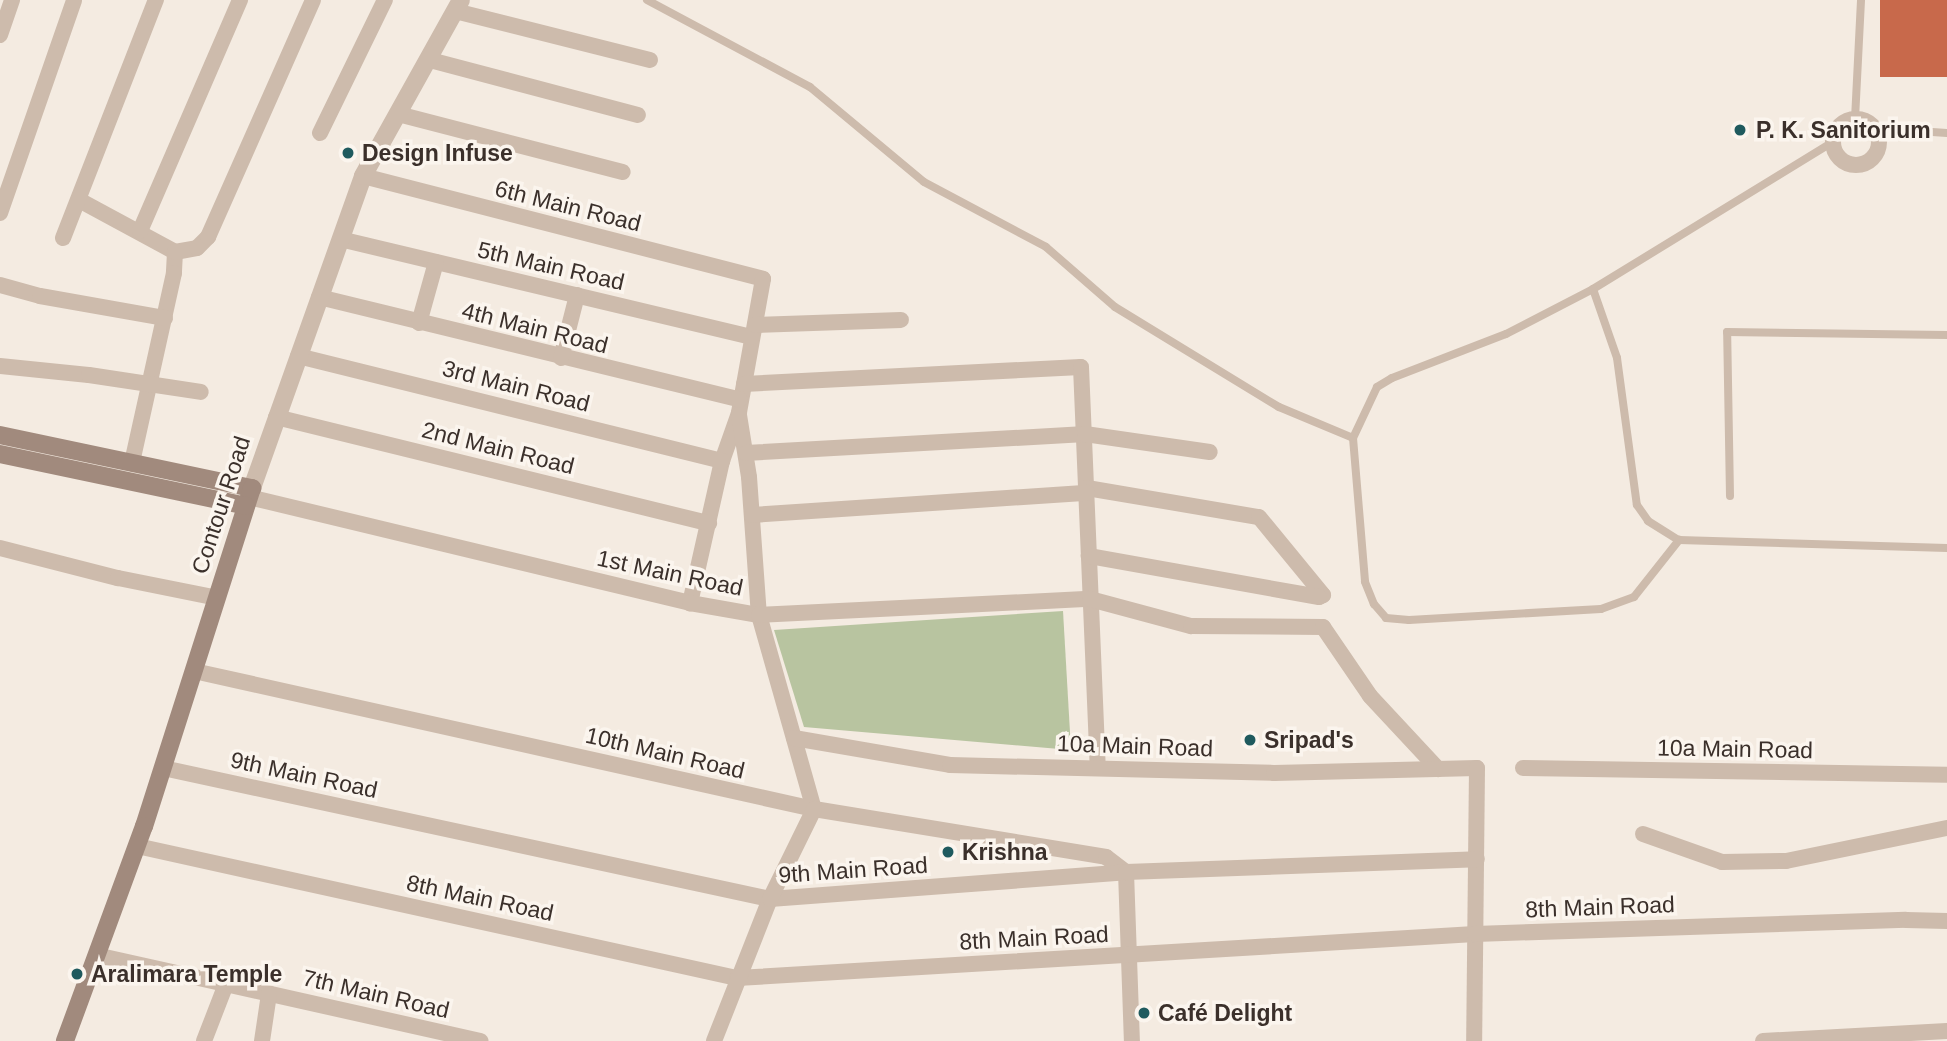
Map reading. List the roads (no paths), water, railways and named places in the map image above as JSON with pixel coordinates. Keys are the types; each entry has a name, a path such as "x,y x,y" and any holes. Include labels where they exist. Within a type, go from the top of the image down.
{"main road":[{"path":"0,435 132,463 249,497"},
{"path":"0,454 249,497"},
{"name":"Contour Road","path":"65,1041 137,846 249,497"}],"street":[{"path":"0,35 12,0"},
{"path":"0,213 74,0"},
{"path":"63,238 156,0"},
{"path":"139,231 240,0"},
{"path":"79,200 175,252 197,248 208,237 313,0"},
{"path":"320,133 385,0"},
{"path":"458,6 650,60"},
{"name":"Contour Road","path":"249,497 363,176 458,6"},
{"path":"430,60 638,115"},
{"path":"398,114 623,172"},
{"path":"1855,119 1874,128 1878,149 1863,163 1842,161 1832,142 1842,124 1855,119"},
{"name":"6th Main Road","path":"363,176 763,279 753,331"},
{"name":"5th Main Road","path":"340,239 577,295 753,331 901,320"},
{"path":"132,463 165,318 175,252"},
{"path":"419,323 436,262"},
{"path":"0,285 40,296 165,318"},
{"path":"561,358 577,295"},
{"name":"4th Main Road","path":"319,297 561,358 741,399 1082,367 1085,434"},
{"path":"690,603 721,468 741,399 753,331"},
{"name":"3rd Main Road","path":"298,356 748,477"},
{"path":"0,366 201,392"},
{"path":"714,1041 770,899 814,809 759,615 741,399"},
{"name":"2nd Main Road","path":"276,417 709,523"},
{"path":"746,453 1085,434 1210,452"},
{"path":"1085,434 1098,767"},
{"path":"752,515 1087,490 1259,517 1323,595 1319,597 1089,556"},
{"name":"1st Main Road","path":"249,497 690,603 759,615 1090,599 1191,626 1323,627 1370,696 1438,769"},
{"path":"0,548 217,598"},
{"name":"10th Main Road","path":"194,671 814,809 1106,858 1126,872"},
{"name":"10a Main Road","path":"794,738 950,765 1274,773 1477,768 1477,859"},
{"name":"9th Main Road","path":"163,768 770,899 1126,872 1477,859"},
{"name":"10a Main Road","path":"1523,768 1947,775"},
{"path":"1643,834 1722,862 1786,861 1947,828"},
{"name":"8th Main Road","path":"137,846 737,978 1475,934 1906,919 1947,921"},
{"path":"1474,1041 1477,859"},
{"path":"1126,872 1132,1041"},
{"name":"7th Main Road","path":"96,955 450,1038 481,1041"},
{"path":"204,1041 226,984"},
{"path":"262,1041 269,994"},
{"path":"1763,1041 1822,1040 1947,1031"}],"lane":[{"path":"647,0 810,88 924,182 1046,247 1115,306 1279,407 1353,438"},
{"path":"1855,119 1860,0"},
{"path":"1874,128 1947,133"},
{"path":"1678,540 1634,597 1601,609 1409,620 1386,618 1374,604 1365,582 1353,438 1377,387 1392,378 1506,334 1593,289 1832,142"},
{"path":"1593,289 1617,358 1637,505 1648,521 1678,540 1947,548"},
{"path":"1730,496 1727,332 1947,335"}],"place":[{"name":"P. K. Sanitorium","path":"1740,130"},
{"name":"Design Infuse","path":"348,153"},
{"name":"Sripad's","path":"1250,740"},
{"name":"Krishna","path":"948,852"},
{"name":"Aralimara Temple","path":"77,974"},
{"name":"Café Delight","path":"1144,1013"}]}
